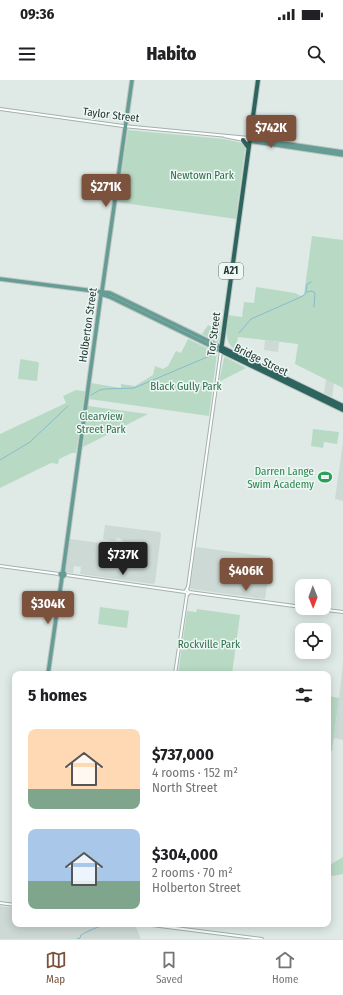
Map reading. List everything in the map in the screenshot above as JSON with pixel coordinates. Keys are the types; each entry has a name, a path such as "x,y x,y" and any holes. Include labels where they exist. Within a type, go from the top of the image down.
{"highway":[{"name":"Tor Street","path":"221,349 258,80"},
{"path":"251,132 256,139"},
{"path":"243,140 248,147"},
{"path":"220,357 228,352 222,339"},
{"name":"Bridge Street","path":"221,349 343,406"},
{"name":"Bridge Street","path":"228,352 343,410"}],"main road":[{"name":"Holberton Street","path":"48,671 132,80"},
{"name":"Taylor Street","path":"250,140 256,139 343,152"},
{"name":"Taylor Street","path":"250,140 343,155"},
{"name":"Bridge Street","path":"0,278 110,295 215,344 221,349"},
{"path":"100,303 103,297 110,295 103,283"},
{"name":"Bridge Street","path":"110,295 221,349"},
{"path":"215,344 222,339"}],"street":[{"name":"Taylor Street","path":"0,109 126,126 250,140"},
{"name":"Taylor Street","path":"221,136 250,140"},
{"name":"Tor Street","path":"175,671 221,349"},
{"path":"0,566 295,606"},
{"path":"331,611 343,612"},
{"path":"0,903 12,905"},
{"path":"168,927 262,939"}],"shaded area":[{"path":"265,340 279,342 278,352 264,350"},
{"path":"326,379 334,383 332,397 324,393"},
{"path":"343,442 343,501 335,499"},
{"path":"105,525 160,532 155,583 153,584 80,574 81,567 74,566 73,573 65,571 70,539 122,546 123,541 121,539 118,538 114,541 103,539"},
{"path":"196,547 271,557 265,599 191,589"},
{"path":"343,664 343,740 334,738"},
{"path":"0,906 12,908 12,927 136,927 141,939 0,939"}],"green space":[{"name":"Newtown Park","path":"128,130 224,139 245,145 236,219 117,202"},
{"path":"312,236 343,240 343,388 295,364 298,344 238,337 236,350 227,339 228,315 242,317 244,302 254,303 256,287 295,293 301,296 304,294"},
{"path":"221,321 218,342 202,334 208,325 214,328"},
{"name":"Black Gully Park","path":"188,339 217,353 209,416 89,399 91,383 121,388 121,384 135,386 153,375 155,366 163,369 168,366 176,351 181,353"},
{"name":"Black Gully Park","path":"225,357 246,368 219,382 224,358"},
{"path":"21,359 39,363 37,381 18,379"},
{"path":"76,390 85,392 76,453 72,453 59,459 58,464 51,463 0,488 0,434 66,403 63,396"},
{"name":"Clearview Street Park","path":"88,406 148,414 83,447"},
{"path":"313,429 339,432 337,444 324,442 323,448 311,446"},
{"path":"100,607 129,611 127,628 98,624"},
{"name":"Rockville Park","path":"197,609 240,615 232,671 178,671 187,611 196,612"},
{"path":"331,697 339,698 331,751"},
{"path":"343,857 343,874 331,875 331,864"}],"waterway":[{"path":"239,333 251,319 303,296 306,293 307,284 311,282"},
{"path":"307,292 312,291 315,293 314,307"},
{"path":"91,395 105,389 134,388 212,355"},
{"path":"0,460 30,442 68,406"},
{"path":"77,939 80,938 81,935 99,927"}],"place":[{"name":"Darren Lange Swim Academy","path":"325,477"}]}
